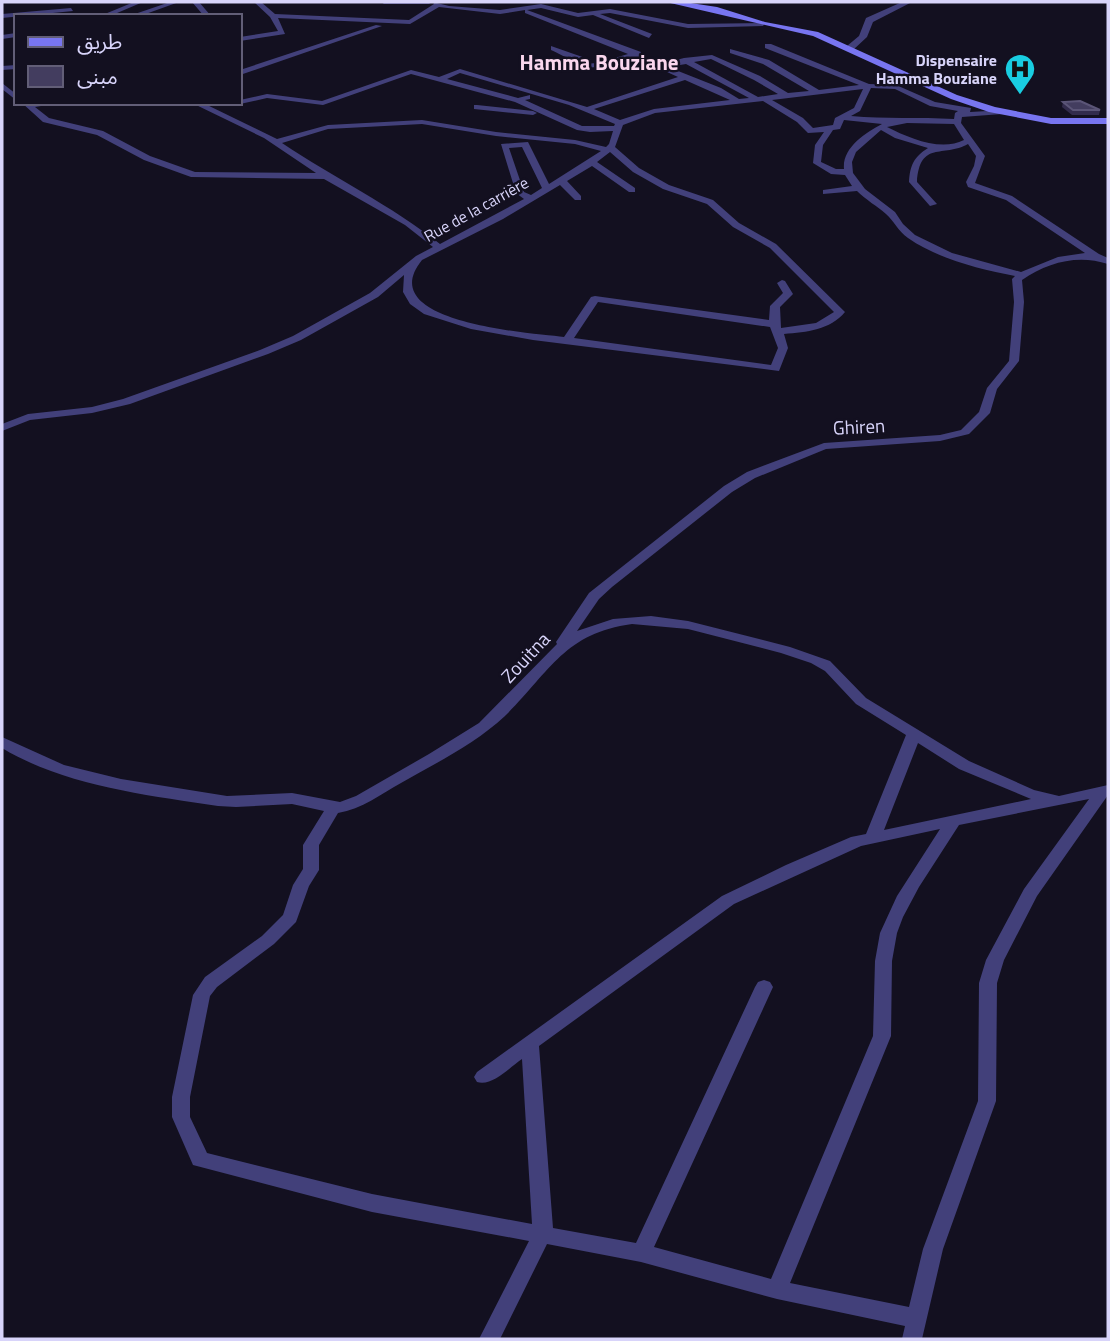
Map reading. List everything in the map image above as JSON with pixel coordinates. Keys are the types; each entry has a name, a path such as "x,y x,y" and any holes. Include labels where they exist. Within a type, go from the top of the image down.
{"main road":[{"path":"670,2 718,10 763,24 815,34 849,48 963,112 986,108 1051,121 1108,121"}],"street":[{"path":"68,2 76,14"},
{"path":"106,12 140,2"},
{"path":"139,14 176,2"},
{"path":"242,39 281,34 282,29 274,16 257,2"},
{"path":"384,2 429,2"},
{"path":"849,48 863,37 869,20 908,2"},
{"path":"242,72 302,50 380,27 414,21 437,3 449,8 500,12 541,6 570,14 610,11 688,26 763,24"},
{"path":"25,14 71,10"},
{"path":"521,10 608,41 685,77 727,93 737,101"},
{"path":"496,22 500,12"},
{"path":"588,12 649,36"},
{"path":"274,16 380,27"},
{"path":"629,35 639,32"},
{"path":"608,41 618,38"},
{"path":"768,46 868,86"},
{"path":"554,48 572,58 589,60 598,65"},
{"path":"733,51 766,62 817,92"},
{"path":"547,68 598,65 638,54"},
{"path":"660,66 680,59 712,57 785,94"},
{"path":"680,59 800,120 810,131 837,127 838,120 845,118 893,122 963,112 1002,113"},
{"path":"440,79 460,71 589,109 619,125"},
{"path":"242,102 267,96 323,103 411,72 518,100 586,130 619,125 654,111 868,86 896,87 933,104 963,112"},
{"path":"589,109 685,77"},
{"path":"2,85 13,81"},
{"path":"845,118 858,108 868,86"},
{"path":"518,100 538,93"},
{"path":"28,105 46,120 100,133 147,158 194,175 326,176"},
{"path":"200,105 276,142 326,176 408,223 440,248"},
{"path":"477,107 516,109 555,117"},
{"path":"963,112 968,141"},
{"path":"276,142 328,127 422,122 610,149 636,170 666,187 710,202 736,225 773,246 840,312 831,321 820,325 776,328 595,299 568,340"},
{"path":"893,122 881,127 854,148 848,162 849,172 857,188 892,214 894,222 933,250 1023,275 1044,263 1095,255"},
{"path":"610,149 617,138 619,125"},
{"path":"881,127 898,136 935,147 955,148 968,141"},
{"path":"830,128 819,145 817,163 834,172 849,172"},
{"path":"968,141 978,146 981,152 981,161 971,185 1009,198 1108,261"},
{"path":"530,198 520,194 504,146 525,144 548,188"},
{"path":"933,204 917,188 912,176 917,160 935,147"},
{"name":"Rue de la carrière","path":"3,426 53,412 108,407 264,352 320,326 374,295 408,264 500,217 610,149"},
{"path":"592,162 632,190"},
{"path":"561,180 578,198"},
{"path":"826,192 857,188"},
{"path":"420,257 410,271 407,289 413,301 420,307 468,324 775,369 783,348 776,328 775,306 788,294 782,283"},
{"name":"Ghiren","path":"560,646 594,596 607,584 745,478 824,446 940,438 965,432 984,413 992,388 1014,361 1017,279 1023,275"},
{"name":"Zouitna","path":"334,807 356,802 425,765 484,725 507,706 560,646 595,628 619,622 656,620 689,625 809,657 825,664 835,670 853,695 964,765 1049,800 1071,799 1106,790"},
{"path":"873,837 914,733"},
{"path":"2,742 18,753 46,764 142,788 216,800 299,799 334,807 311,845 311,870 301,885 290,918 268,940 211,982 202,995 181,1097 181,1117 200,1159 372,1203 641,1253 777,1290 918,1319"},
{"path":"912,1339 933,1249 986,1101 989,1063 988,984 995,960 1030,893 1106,790"},
{"path":"483,1077 729,900 792,869 873,837 1049,800"},
{"path":"777,1290 882,1036 885,1014 884,949 895,914 953,822"},
{"path":"641,1253 764,987"},
{"path":"489,1339 543,1233 530,1042"}],"building":[{"path":"1080,101 1100,110 1073,110 1063,102"}],"place":[{"name":"Dispensaire Hamma Bouziane","path":"1020,96"}],"district":[{"name":"Hamma Bouziane","path":"599,62"}]}
